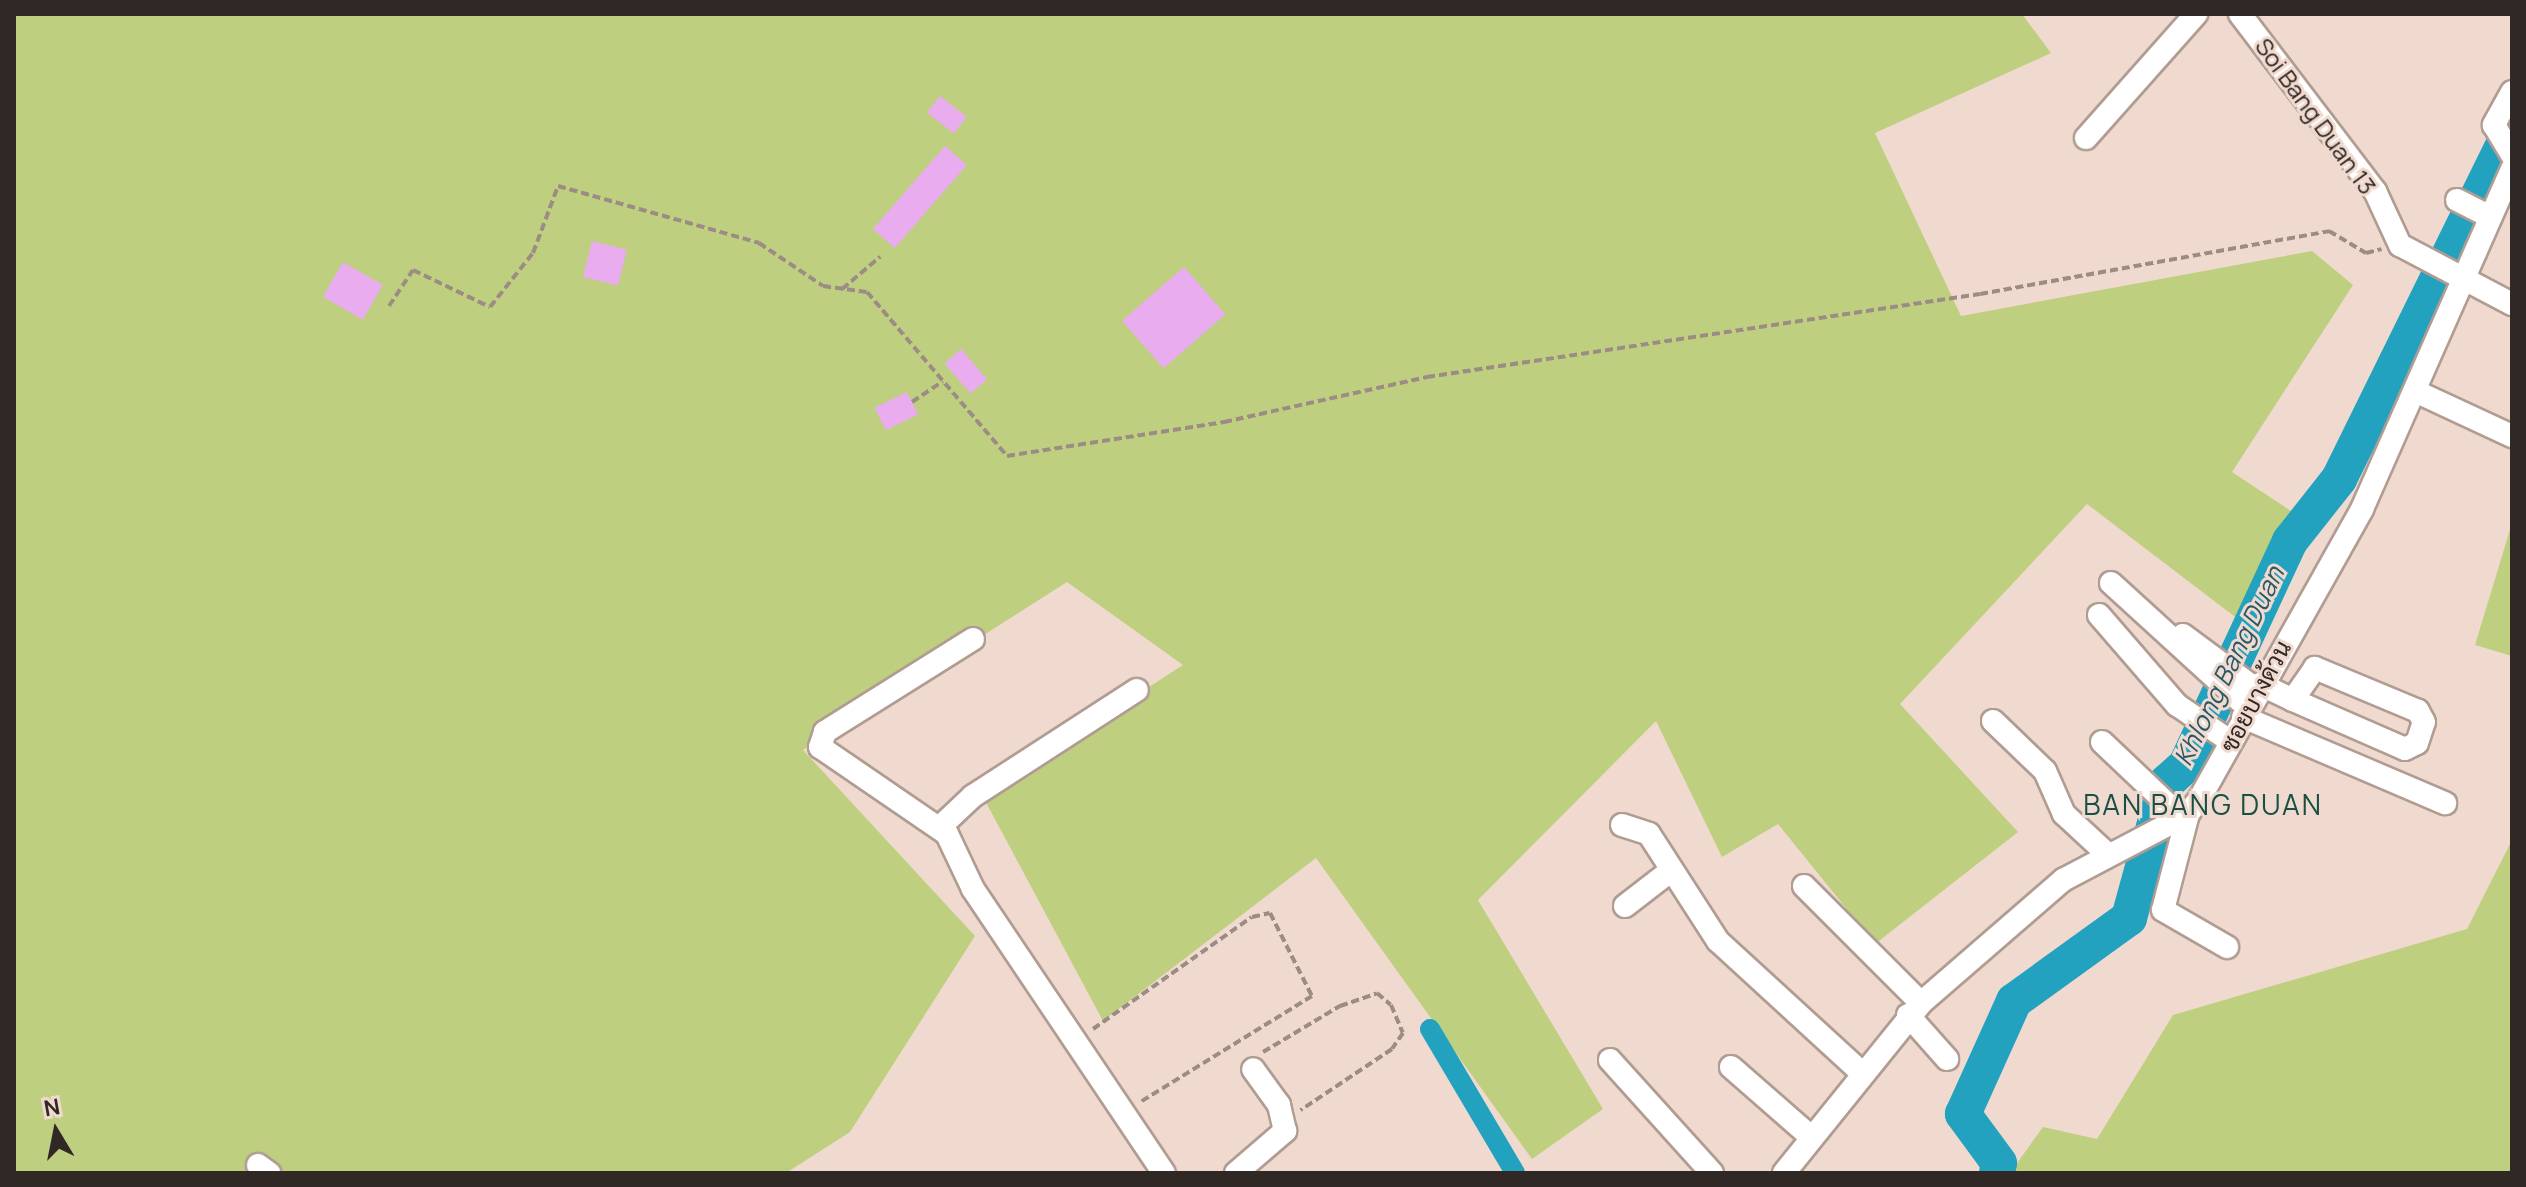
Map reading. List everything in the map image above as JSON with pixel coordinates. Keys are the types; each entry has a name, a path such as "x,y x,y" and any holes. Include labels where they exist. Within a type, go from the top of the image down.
{"street":[{"path":"2086,138 2196,14"},
{"name":"Soi Bang Duan 13","path":"2240,14 2375,191 2400,245"},
{"name":"ซอยบางด้วน","path":"2227,947 2163,910 2172,810 2214,731 2362,509 2415,391 2449,271 2485,215 2509,160 2494,125 2512,92"},
{"path":"2457,200 2485,215"},
{"path":"2400,245 2512,304"},
{"path":"2415,391 2512,436"},
{"path":"2111,583 2214,682 2293,700 2405,749 2417,743 2424,722 2418,711 2315,668 2293,700"},
{"path":"2099,615 2214,731"},
{"path":"2183,635 2244,690 2445,803"},
{"path":"973,639 819,741 836,762 939,828 1128,1101 1164,1173"},
{"path":"939,828 973,796 1137,690"},
{"path":"1993,721 2045,771 2064,814 2113,849"},
{"path":"1784,1173 1914,1009 2113,849 2172,810 2102,742"},
{"path":"1622,825 1649,834 1669,872 1718,941 1861,1072"},
{"path":"1625,906 1669,872"},
{"path":"1804,886 1914,1009 1947,1059"},
{"path":"1610,1060 1712,1173"},
{"path":"1731,1067 1811,1137"},
{"path":"1236,1173 1282,1138 1286,1120 1253,1069"}],"path":[{"path":"389,306 413,270 490,307 533,253 558,186 759,243 823,286 867,292 1007,456 1224,422 1427,377 1980,294 2329,231 2366,253 2400,245"},
{"path":"842,289 880,257"},
{"path":"912,402 943,381"},
{"path":"1100,1040 1092,1027 1252,917 1270,913 1312,996 1128,1101"},
{"path":"1253,1069 1248,1061 1340,1006 1377,993 1391,1005 1403,1033 1392,1049 1286,1120"}],"green space":[{"path":"14,14 2022,14 2051,53 1875,133 1961,316 2312,251 2353,285 2232,472 2297,515 2247,626 2087,504 1900,704 2018,832 1875,944 1778,824 1722,857 1656,721 1478,900 1603,1109 1532,1159 1316,858 1103,1021 982,795 1183,665 1067,582 803,750 975,936 850,1132 786,1173 14,1173"},
{"path":"2512,523 2512,656 2475,645"},
{"path":"2512,840 2512,1173 2010,1173 2043,1127 2097,1139 2173,1015 2467,929"}],"building":[{"path":"940,96 967,117 954,133 927,113"},
{"path":"945,146 967,165 895,248 873,229"},
{"path":"592,241 627,250 618,286 583,277"},
{"path":"343,262 383,285 363,320 323,297"},
{"path":"1184,267 1225,315 1163,368 1122,321"},
{"path":"961,349 987,379 971,394 944,363"},
{"path":"907,392 918,414 886,430 875,408"}],"waterway":[{"name":"Khlong Bang Duan","path":"1997,1173 1999,1163 1963,1114 2014,1001 2129,918 2166,783 2186,765 2290,541 2339,479 2512,128"},
{"path":"1430,1029 1515,1173"}],"district":[{"name":"BAN BANG DUAN","path":"2203,804"}]}
